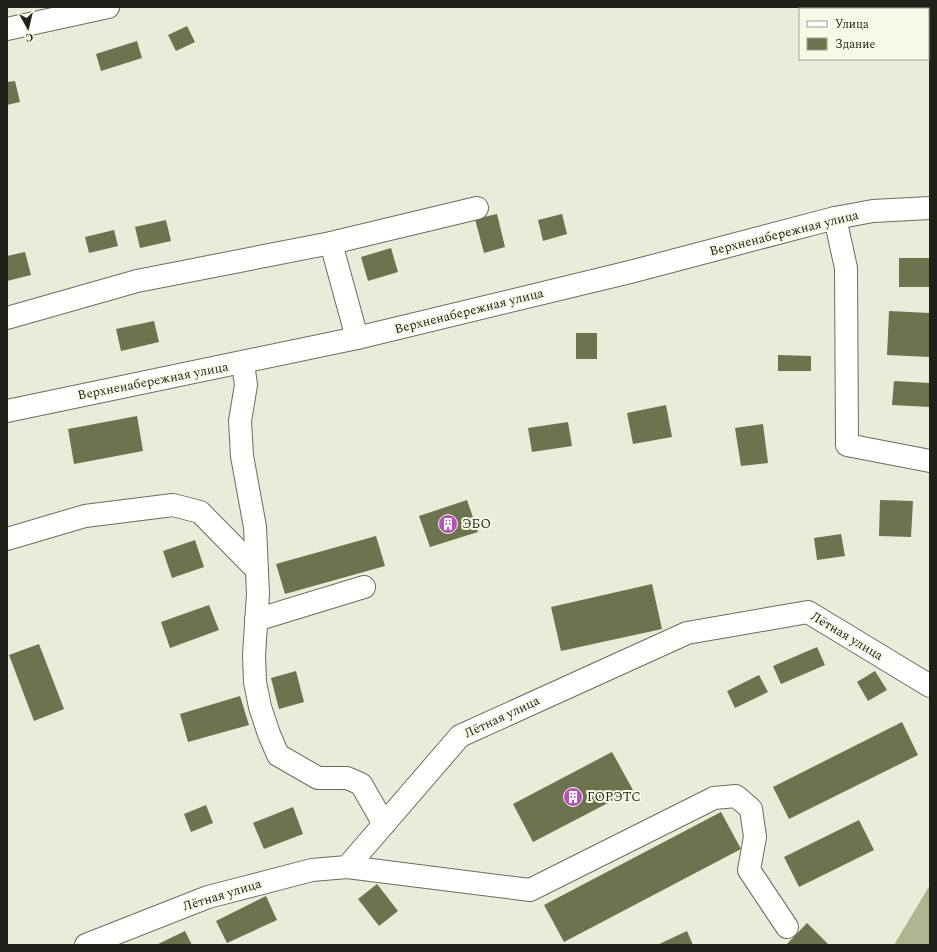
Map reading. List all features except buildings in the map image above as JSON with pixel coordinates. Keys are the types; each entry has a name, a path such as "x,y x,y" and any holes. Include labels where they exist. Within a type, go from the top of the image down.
{"street":[{"path":"7,29 108,7"},
{"path":"7,318 137,281 331,243 477,208"},
{"name":"Верхненабережная улица","path":"7,411 357,338 630,272 835,218 873,211 930,208"},
{"path":"835,218 846,268 847,444 930,461"},
{"path":"331,243 357,338"},
{"path":"243,363 246,385 240,421 242,456 255,527 258,594 254,656 255,682 260,707 278,756 318,778 347,778 361,784 384,824"},
{"path":"7,539 85,516 173,505 200,512 257,570"},
{"path":"256,620 364,587"},
{"name":"Лётная улица","path":"86,945 208,897 312,870 347,867 460,736 687,634 808,612 930,686"},
{"path":"347,867 530,890 714,798 736,796 751,809 755,837 749,870 787,927"}],"green space":[{"path":"930,885 930,945 894,945"}],"place":[{"name":"ЭБО","path":"448,524"},
{"name":"ГОРЭТС","path":"573,797"}]}
